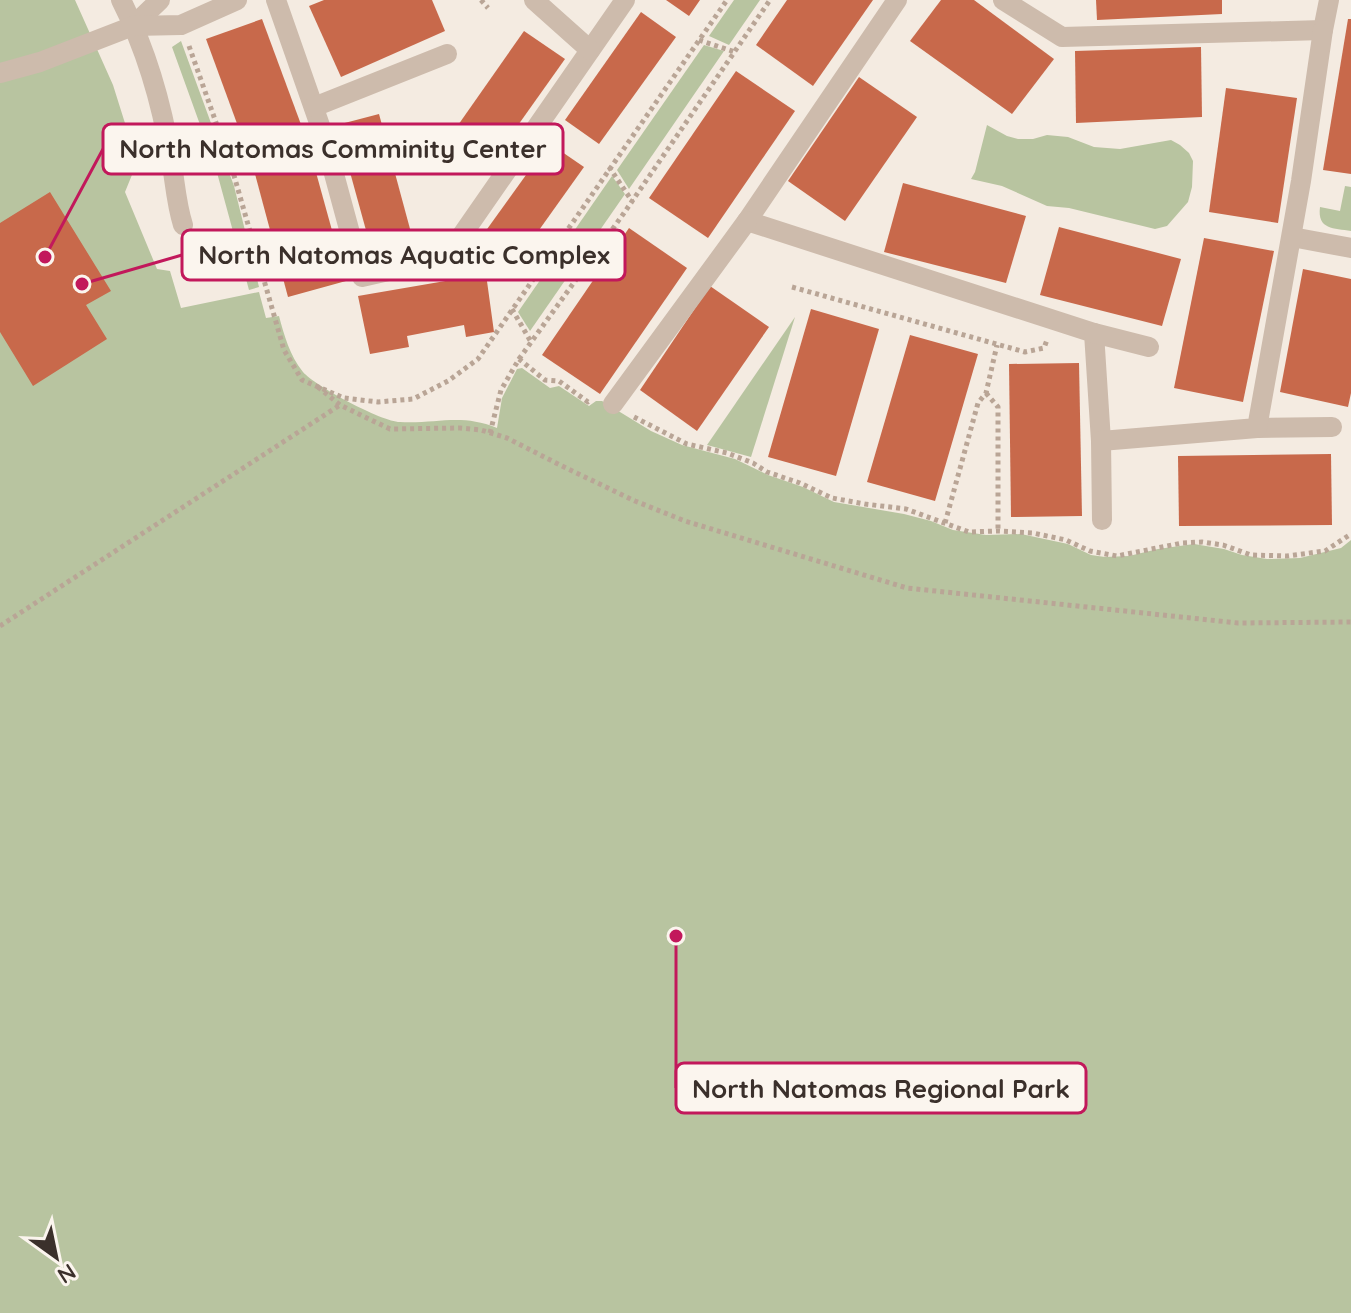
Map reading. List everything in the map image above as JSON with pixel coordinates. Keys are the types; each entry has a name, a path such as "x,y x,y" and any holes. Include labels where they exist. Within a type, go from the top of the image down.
{"street":[{"path":"121,0 155,86 183,225"},
{"path":"133,26 160,0"},
{"path":"0,73 40,62 133,26 181,25 209,6 237,0"},
{"path":"534,0 590,50"},
{"path":"279,1 324,137 362,277 446,258 625,0"},
{"path":"613,404 747,221 897,0"},
{"path":"1003,0 1062,37 1323,30"},
{"path":"1257,428 1292,237 1329,0"},
{"path":"314,107 447,54"},
{"path":"747,221 1094,333 1149,347"},
{"path":"1292,237 1351,248"},
{"path":"1094,333 1102,520"},
{"path":"1101,441 1257,428 1332,427"}],"path":[{"path":"481,0 488,8"},
{"path":"181,25 231,165 284,350 302,380 344,398 378,402 413,399 448,381 478,359 727,0"},
{"path":"490,433 501,390 519,359 770,0"},
{"path":"699,40 735,52"},
{"path":"609,167 632,201"},
{"path":"792,287 1025,352 1044,348 1054,320"},
{"path":"512,309 531,342"},
{"path":"945,523 978,403 986,393 997,345"},
{"path":"519,359 545,380 559,381 588,402 597,397 603,398 649,426 687,444 727,453 832,498 906,509 969,532 1033,533 1117,556 1202,542 1223,545 1251,555 1287,556 1325,551 1351,534"},
{"path":"318,387 340,405 390,429 460,428 507,438 586,478 685,521 907,588 1238,623 1351,622"},
{"path":"986,393 998,407 998,531"},
{"path":"0,626 340,405"}],"green space":[{"path":"0,0 75,0 113,85 135,155 136,165 125,192 157,269 170,271 181,308 259,292 266,318 279,316 291,352 303,372 334,394 379,416 400,422 472,421 497,428 502,398 517,369 522,368 550,388 559,386 589,406 602,401 651,431 682,445 735,459 834,502 904,514 953,530 986,535 1021,534 1068,544 1091,555 1105,557 1129,556 1194,544 1267,559 1300,558 1341,548 1351,540 1351,1313 0,1313"},
{"path":"734,0 760,0 729,45 709,36"},
{"path":"181,41 234,186 259,287 249,290 216,169 172,47"},
{"path":"704,45 724,51 629,189 617,170"},
{"path":"987,125 1018,139 1047,135 1068,137 1094,147 1120,149 1171,140 1189,153 1193,161 1188,202 1167,226 1155,229 1069,208 1047,206 1002,186 971,179"},
{"path":"612,176 625,194 530,331 518,312"},
{"path":"1345,186 1351,187 1351,231 1324,224 1320,215 1320,207 1340,211"},
{"path":"795,317 751,457 707,445"}],"building":[{"path":"324,0 432,0 445,31 341,77 309,6"},
{"path":"666,0 700,0 689,16"},
{"path":"787,0 873,0 813,86 756,45"},
{"path":"941,0 974,0 1054,59 1012,114 910,41"},
{"path":"1096,0 1222,0 1222,14 1097,20"},
{"path":"641,12 676,37 599,144 565,120"},
{"path":"262,19 306,138 250,159 206,39"},
{"path":"1348,19 1351,19 1351,174 1323,170"},
{"path":"524,31 565,59 489,166 449,138"},
{"path":"1201,47 1202,117 1076,123 1075,51"},
{"path":"736,71 795,111 708,238 649,198"},
{"path":"859,77 917,117 845,221 788,181"},
{"path":"1226,88 1297,98 1278,223 1209,212"},
{"path":"379,114 413,240 372,252 337,125"},
{"path":"549,143 584,167 507,275 472,250"},
{"path":"312,158 346,281 288,297 255,174"},
{"path":"903,183 1026,216 1006,283 884,252"},
{"path":"50,192 111,291 86,305 107,339 33,386 0,332 0,223"},
{"path":"1059,227 1181,259 1162,326 1040,295"},
{"path":"629,228 687,268 600,394 542,355"},
{"path":"1204,238 1274,251 1243,402 1174,388"},
{"path":"1303,269 1351,279 1351,393 1348,407 1280,392"},
{"path":"486,274 494,332 466,337 464,325 407,336 409,347 370,354 358,296"},
{"path":"710,286 769,327 697,431 640,390"},
{"path":"811,309 879,329 836,476 768,457"},
{"path":"910,335 978,354 935,501 867,482"},
{"path":"1079,363 1082,516 1011,517 1009,364"},
{"path":"1331,454 1332,525 1179,526 1178,456"}],"place":[{"name":"North Natomas Comminity Center","path":"45,257"},
{"name":"North Natomas Aquatic Complex","path":"82,284"},
{"name":"North Natomas Regional Park","path":"676,936"}]}
